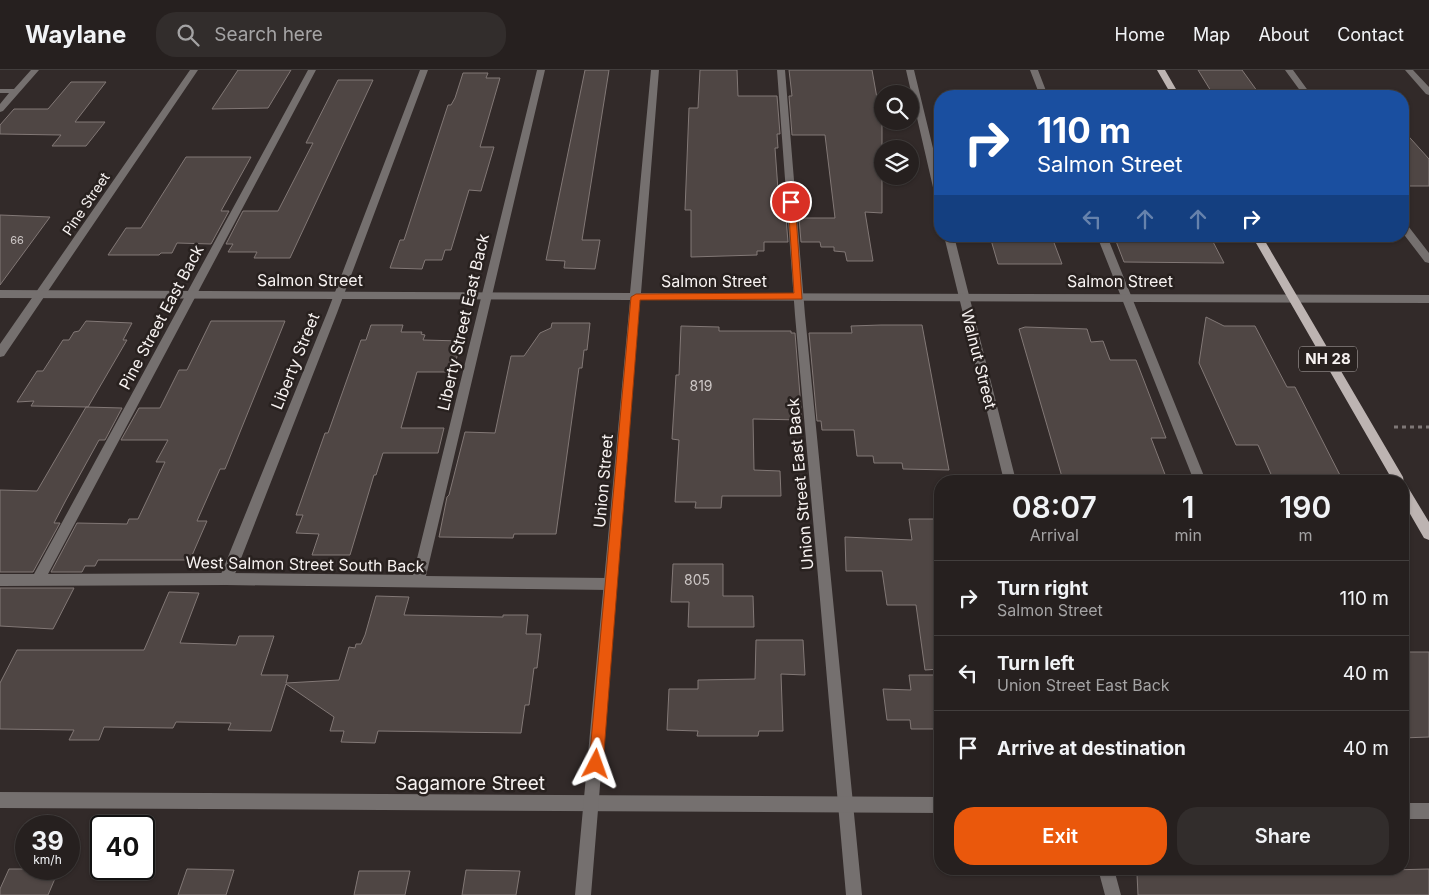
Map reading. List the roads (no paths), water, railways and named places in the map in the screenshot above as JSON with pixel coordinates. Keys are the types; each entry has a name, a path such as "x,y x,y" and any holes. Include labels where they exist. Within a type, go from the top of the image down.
{"main road":[{"path":"1161,70 1173,90"},
{"name":"NH 28","path":"1260,242 1396,475"},
{"path":"1409,500 1429,534"}],"street":[{"path":"0,109 35,70"},
{"name":"Pine Street","path":"0,352 194,70"},
{"name":"Pine Street East Back","path":"38,580 312,70"},
{"name":"Liberty Street","path":"226,579 338,297 424,70"},
{"name":"Liberty Street East Back","path":"418,582 541,70"},
{"name":"Union Street","path":"583,895 593,804 610,584 655,70"},
{"name":"Union Street East Back","path":"781,70 799,297 854,895"},
{"path":"910,70 934,171"},
{"path":"1034,70 1042,90"},
{"path":"1289,70 1304,90"},
{"path":"1410,70 1429,92"},
{"path":"0,90 17,91"},
{"path":"1409,233 1429,260"},
{"name":"Walnut Street","path":"951,242 1009,475"},
{"path":"1104,242 1198,475"},
{"name":"Salmon Street","path":"0,294 338,297 964,296 1429,299"},
{"name":"West Salmon Street South Back","path":"0,580 226,579 610,584"},
{"name":"Sagamore Street","path":"0,800 934,805"},
{"path":"1409,811 1429,811"},
{"path":"1107,875 1112,895"}]}
